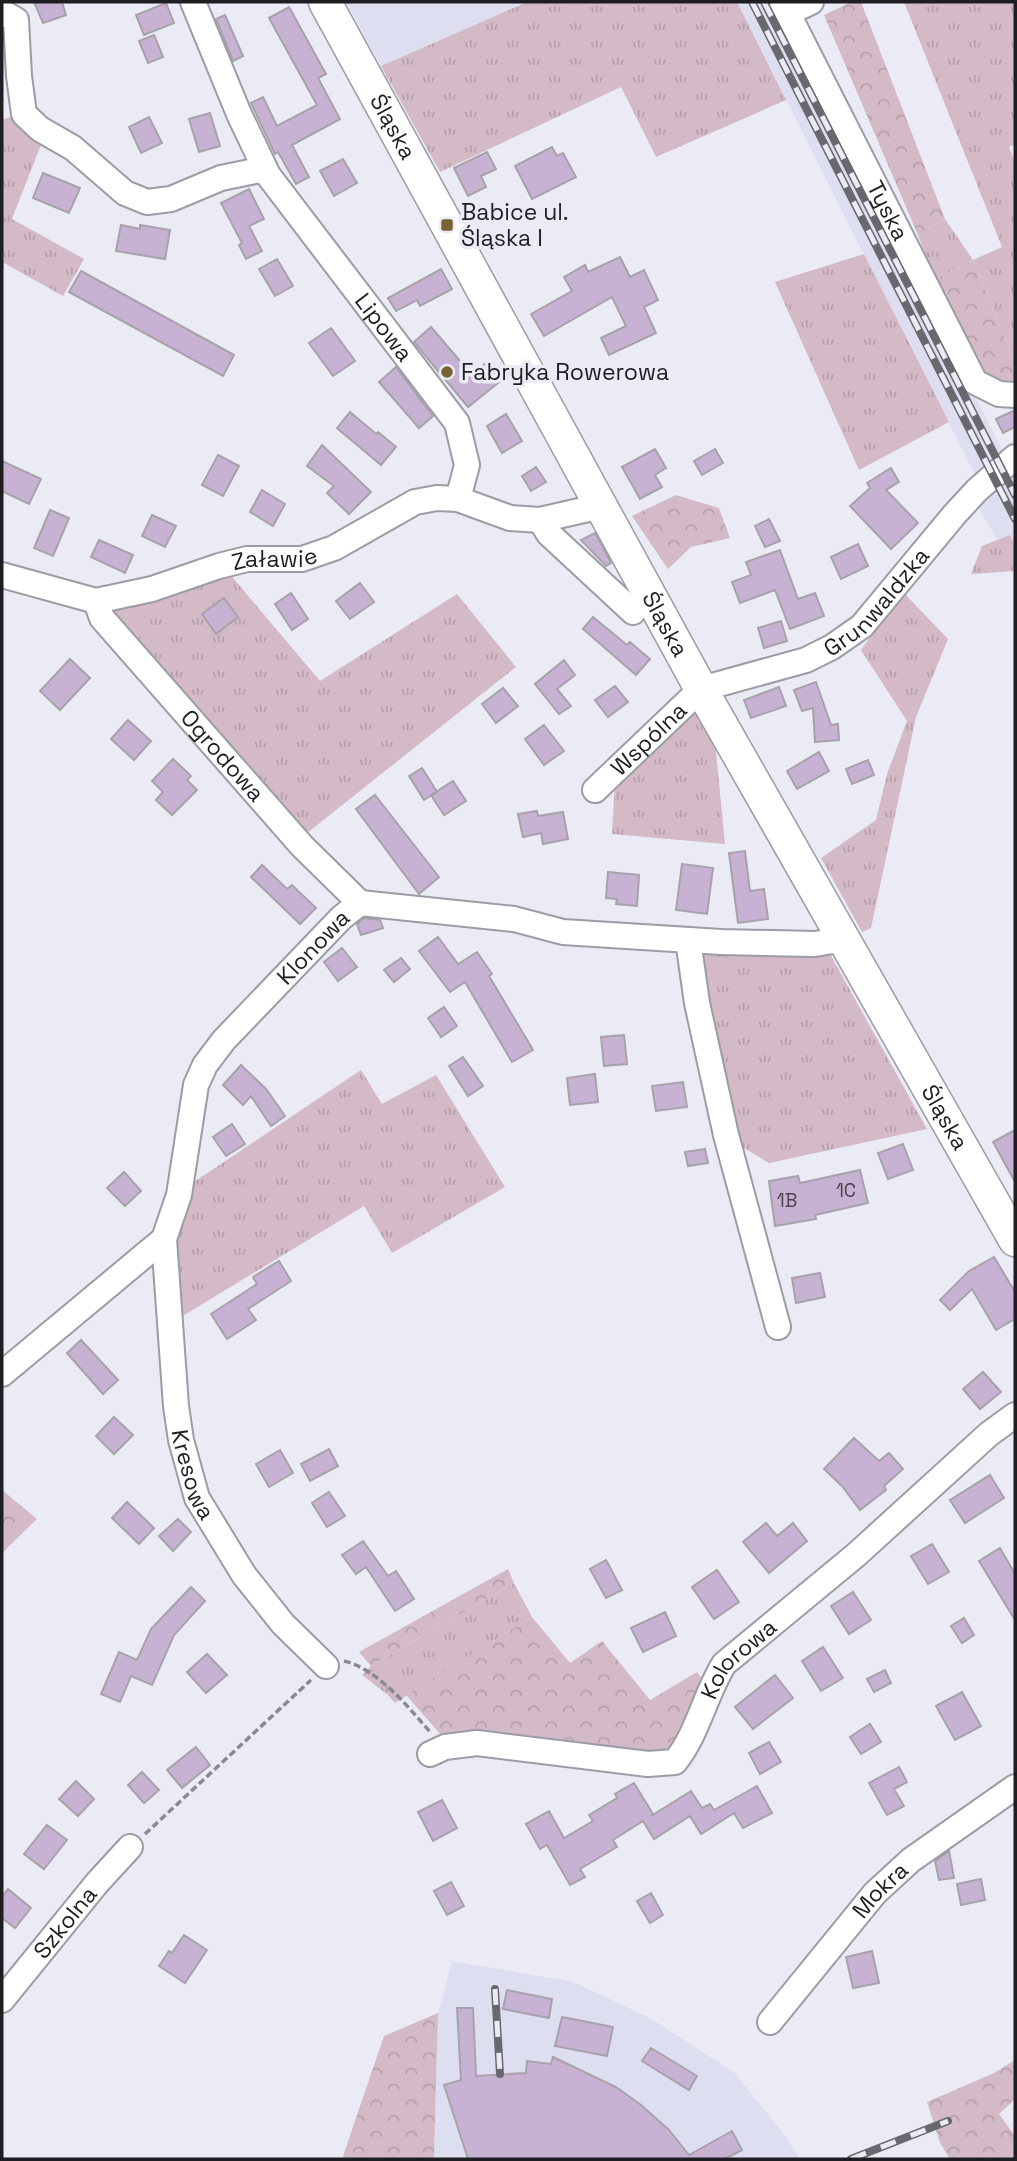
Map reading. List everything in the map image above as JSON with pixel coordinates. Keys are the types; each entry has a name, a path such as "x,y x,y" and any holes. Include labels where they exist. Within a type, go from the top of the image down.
{"main road":[{"name":"Śląska","path":"325,2 701,689 1013,1228"}],"street":[{"name":"Lipowa","path":"194,2 239,114 265,169 457,423 467,465 458,499"},
{"path":"785,7 811,2"},
{"name":"Tyska","path":"785,7 975,382 999,394 1015,395"},
{"path":"2,12 16,20 24,114 40,128 73,148 125,193 147,202 171,199 221,178 265,169"},
{"name":"Grunwaldzka","path":"701,689 806,660 832,647 862,626 954,515 977,490 1015,457"},
{"name":"Załawie","path":"2,575 96,601 152,589 247,559 302,559 334,548 415,502 437,498 458,499 510,518 540,520 589,509 601,502"},
{"path":"540,520 549,534 633,612"},
{"name":"Ogrodowa","path":"96,601 102,618 302,846 360,903"},
{"name":"Wspólna","path":"595,790 701,689"},
{"name":"Klonowa","path":"164,1239 179,1195 196,1085 205,1065 233,1030 341,918 360,903 514,919 563,932 814,944 845,939"},
{"path":"688,940 697,1003 726,1135 778,1327"},
{"path":"2,1374 164,1239"},
{"name":"Kresowa","path":"164,1239 176,1406 186,1464 197,1497 244,1575 283,1624 326,1667"},
{"name":"Kolorowa","path":"438,1750 477,1743 648,1764 675,1762 690,1742 712,1684 724,1664 856,1555 989,1434 1015,1415"},
{"name":"Mokra","path":"770,2022 875,1893 911,1860 1015,1787"},
{"name":"Szkolna","path":"2,2000 97,1882 130,1847"}],"path":[{"path":"130,1847 326,1667 342,1660 353,1663 391,1689 438,1750"}],"shaded area":[{"path":"346,2 527,2 381,66"},
{"path":"737,2 775,2 1015,475 1015,545 1010,535 998,540 978,508 986,497"},
{"path":"452,1961 573,1982 648,2017 734,2072 783,2133 800,2159 434,2159 438,2013"}],"green space":[{"path":"527,2 737,2 786,100 656,157 621,87 440,172 381,66"},
{"path":"851,2 861,2 945,219 918,235 824,15"},
{"path":"904,2 1015,2 1015,144 1009,147 1015,163 1015,363 973,260 1002,247"},
{"path":"17,114 44,137 12,219 84,259 63,296 4,263 2,278 2,120"},
{"path":"945,219 973,260 935,279 918,235"},
{"path":"864,254 949,422 859,470 775,282"},
{"path":"973,260 1015,363 1015,391 976,370 935,279"},
{"path":"676,495 719,508 730,538 691,547 668,569 632,516"},
{"path":"1010,535 1015,545 1015,571 971,574 982,546"},
{"path":"228,572 320,681 457,594 516,667 302,837 104,610"},
{"path":"903,592 948,639 916,717 871,928 862,932 821,858 876,820 887,774 907,721 861,650"},
{"path":"684,691 715,742 725,844 612,834 616,762"},
{"path":"706,948 830,954 927,1129 769,1163 736,1143 697,962"},
{"path":"361,1070 382,1104 436,1075 505,1187 392,1253 364,1206 181,1317 170,1244 185,1188"},
{"path":"2,1490 37,1519 2,1553"},
{"path":"508,1569 514,1583 371,1666 359,1652"},
{"path":"514,1583 532,1617 395,1703 362,1675 371,1666"},
{"path":"532,1617 570,1663 602,1641 650,1700 697,1672 706,1685 668,1753 640,1755 442,1736 406,1695"},
{"path":"438,2013 434,2159 345,2159 343,2156 384,2036"},
{"path":"1015,2060 1015,2099 999,2114 1015,2136 1015,2159 950,2159 940,2143 927,2102 994,2073"}],"building":[{"path":"34,2 62,2 66,15 43,23"},
{"path":"166,3 174,23 144,35 136,15"},
{"path":"289,7 326,74 318,78 340,119 292,145 309,177 296,184 278,152 275,154 251,103 263,97 277,126 317,105 269,18"},
{"path":"225,15 243,56 233,61 216,19"},
{"path":"154,35 163,57 148,63 139,41"},
{"path":"210,113 220,146 199,152 189,119"},
{"path":"149,117 162,143 141,153 129,127"},
{"path":"552,147 557,156 563,153 576,177 532,199 515,166"},
{"path":"487,152 496,169 481,176 486,187 468,196 454,168"},
{"path":"343,159 357,183 334,196 320,171"},
{"path":"43,173 80,188 69,213 33,198"},
{"path":"249,189 264,219 249,226 262,251 246,259 239,245 242,243 221,203"},
{"path":"121,225 170,230 165,259 116,251"},
{"path":"620,257 630,277 644,270 658,300 644,307 656,333 609,355 601,338 626,326 612,297 544,336 531,314 572,291 564,277 585,265 588,272"},
{"path":"277,259 293,286 275,296 259,269"},
{"path":"441,269 452,289 420,306 417,300 396,311 388,298"},
{"path":"81,271 234,355 223,376 69,292"},
{"path":"431,327 472,375 487,362 503,379 468,407 414,342"},
{"path":"331,328 355,361 333,376 309,343"},
{"path":"396,367 433,416 419,428 379,382"},
{"path":"1015,410 1015,427 1003,433 996,419"},
{"path":"350,412 396,447 381,465 337,428"},
{"path":"506,414 522,441 502,453 487,426"},
{"path":"322,445 371,492 349,514 327,493 334,486 307,466"},
{"path":"655,449 666,468 655,475 662,487 640,499 622,467"},
{"path":"715,449 723,463 702,475 694,461"},
{"path":"218,455 239,466 223,496 202,485"},
{"path":"2,461 41,479 29,504 2,491"},
{"path":"536,467 546,482 531,491 522,476"},
{"path":"891,468 899,482 886,490 918,523 891,549 850,506 870,488 867,483"},
{"path":"262,490 285,504 273,526 250,512"},
{"path":"50,510 69,518 53,556 34,548"},
{"path":"152,515 176,526 165,547 142,536"},
{"path":"769,519 780,541 765,547 755,526"},
{"path":"595,533 611,563 606,566 581,540"},
{"path":"99,540 133,555 125,573 91,557"},
{"path":"858,544 868,566 841,579 831,557"},
{"path":"780,550 798,599 815,593 824,616 790,629 775,590 740,603 732,582 751,575 746,562"},
{"path":"360,583 374,602 350,619 336,601"},
{"path":"291,593 308,619 292,630 275,604"},
{"path":"224,598 238,617 216,634 202,614"},
{"path":"593,617 627,645 630,642 650,659 636,675 583,629"},
{"path":"781,621 787,641 764,648 758,628"},
{"path":"70,659 90,678 60,710 40,691"},
{"path":"564,660 575,675 557,689 571,706 559,714 535,684"},
{"path":"816,682 831,725 838,724 839,740 815,742 813,708 802,711 794,690"},
{"path":"615,686 628,702 608,717 595,700"},
{"path":"779,687 786,706 751,718 744,700"},
{"path":"503,688 518,706 496,723 482,704"},
{"path":"128,720 151,741 134,760 111,739"},
{"path":"544,725 564,751 544,765 525,739"},
{"path":"819,752 829,771 797,789 787,771"},
{"path":"173,759 191,776 187,780 197,790 172,815 156,800 163,792 152,781"},
{"path":"868,760 874,775 852,784 846,769"},
{"path":"422,768 437,792 424,800 409,776"},
{"path":"453,781 466,801 444,815 431,795"},
{"path":"375,795 439,877 419,894 356,809"},
{"path":"537,811 538,816 563,812 568,839 543,844 541,833 523,837 518,814"},
{"path":"745,851 750,891 764,889 768,919 738,923 729,853"},
{"path":"682,864 713,868 707,914 676,910"},
{"path":"262,865 287,889 292,885 316,908 300,924 251,877"},
{"path":"608,872 639,875 637,906 616,904 617,899 606,898"},
{"path":"364,918 380,920 383,928 361,935 357,924"},
{"path":"438,937 458,964 477,952 492,974 489,976 533,1050 512,1062 465,982 450,992 419,951"},
{"path":"342,948 357,967 338,981 324,962"},
{"path":"401,958 410,969 394,982 384,970"},
{"path":"444,1007 457,1026 441,1037 428,1018"},
{"path":"624,1035 627,1064 604,1066 601,1037"},
{"path":"463,1057 483,1086 468,1096 449,1066"},
{"path":"241,1065 266,1089 285,1116 271,1126 251,1096 243,1105 223,1085"},
{"path":"595,1074 598,1102 570,1105 567,1078"},
{"path":"683,1082 687,1107 656,1111 652,1086"},
{"path":"232,1124 245,1144 226,1156 213,1137"},
{"path":"1015,1130 1015,1182 993,1142"},
{"path":"903,1144 913,1170 888,1179 878,1153"},
{"path":"705,1149 708,1163 688,1166 685,1152"},
{"path":"860,1170 868,1203 815,1215 816,1219 775,1226 769,1181 798,1176 800,1183"},
{"path":"124,1172 141,1191 125,1206 107,1188"},
{"path":"994,1257 1015,1292 1015,1319 996,1330 972,1289 950,1310 940,1300 969,1271"},
{"path":"279,1261 291,1281 248,1309 256,1320 227,1339 211,1314 257,1284 253,1277"},
{"path":"820,1273 825,1297 796,1303 792,1278"},
{"path":"81,1340 118,1380 103,1394 67,1353"},
{"path":"983,1372 1001,1392 980,1409 963,1389"},
{"path":"114,1417 133,1435 114,1454 96,1436"},
{"path":"854,1438 879,1461 889,1453 903,1469 884,1486 886,1490 860,1510 842,1486 824,1469"},
{"path":"329,1449 338,1466 310,1481 301,1464"},
{"path":"280,1450 293,1473 269,1487 256,1464"},
{"path":"990,1475 1004,1498 965,1523 950,1500"},
{"path":"329,1492 345,1516 327,1527 312,1503"},
{"path":"127,1502 154,1528 139,1544 112,1518"},
{"path":"178,1519 191,1532 173,1551 159,1536"},
{"path":"766,1523 777,1536 793,1523 807,1541 769,1573 743,1542"},
{"path":"363,1541 388,1576 396,1571 414,1599 395,1611 366,1567 356,1574 342,1555"},
{"path":"932,1544 949,1572 928,1584 911,1556"},
{"path":"1000,1548 1015,1574 1015,1620 979,1561"},
{"path":"606,1560 622,1590 606,1598 590,1569"},
{"path":"717,1570 739,1602 714,1619 692,1587"},
{"path":"191,1587 205,1601 174,1635 152,1685 131,1676 120,1702 101,1694 119,1652 137,1660 151,1629"},
{"path":"853,1592 871,1620 849,1634 831,1606"},
{"path":"665,1612 676,1636 643,1652 631,1628"},
{"path":"964,1618 974,1635 962,1643 951,1626"},
{"path":"823,1647 843,1678 821,1691 802,1661"},
{"path":"207,1654 227,1675 206,1693 187,1672"},
{"path":"885,1670 891,1683 874,1692 867,1679"},
{"path":"775,1675 793,1698 753,1729 735,1707"},
{"path":"962,1692 981,1726 955,1740 936,1706"},
{"path":"870,1724 881,1742 861,1754 850,1737"},
{"path":"769,1742 781,1762 760,1774 749,1753"},
{"path":"196,1747 210,1765 182,1788 167,1770"},
{"path":"899,1767 907,1782 894,1789 904,1806 887,1815 869,1783"},
{"path":"142,1772 159,1790 144,1803 128,1785"},
{"path":"76,1781 94,1799 78,1816 59,1799"},
{"path":"634,1783 653,1814 651,1816 691,1791 702,1808 710,1804 714,1810 757,1786 772,1813 743,1828 734,1813 701,1834 690,1816 654,1839 643,1821 613,1840 617,1847 580,1869 585,1877 570,1885 547,1845 540,1849 526,1824 549,1811 564,1838 593,1821 589,1815 617,1798 615,1794"},
{"path":"442,1800 457,1828 433,1841 418,1812"},
{"path":"47,1825 67,1840 44,1869 24,1854"},
{"path":"949,1851 954,1878 939,1880 935,1861"},
{"path":"981,1879 985,1900 961,1905 957,1884"},
{"path":"451,1882 464,1906 447,1915 434,1891"},
{"path":"8,1889 31,1908 15,1928 2,1918 2,1897"},
{"path":"651,1893 663,1915 650,1923 637,1901"},
{"path":"184,1935 207,1950 185,1983 159,1966"},
{"path":"872,1951 879,1983 853,1988 846,1957"},
{"path":"507,1990 552,1999 549,2018 503,2009"},
{"path":"457,2008 473,2008 476,2076 526,2073 527,2061 551,2064 553,2057 616,2087 641,2105 669,2130 689,2155 732,2131 742,2150 725,2159 468,2159 444,2085 461,2080"},
{"path":"562,2017 613,2027 607,2056 555,2046"},
{"path":"651,2048 697,2076 689,2090 642,2061"}],"railway":[{"path":"752,2 1015,519"},
{"path":"764,2 1015,495"},
{"path":"495,1989 500,2074"},
{"path":"851,2159 948,2121"}],"place":[{"name":"Babice ul. Śląska I","path":"447,225"},
{"name":"Fabryka Rowerowa","path":"447,372"}]}
